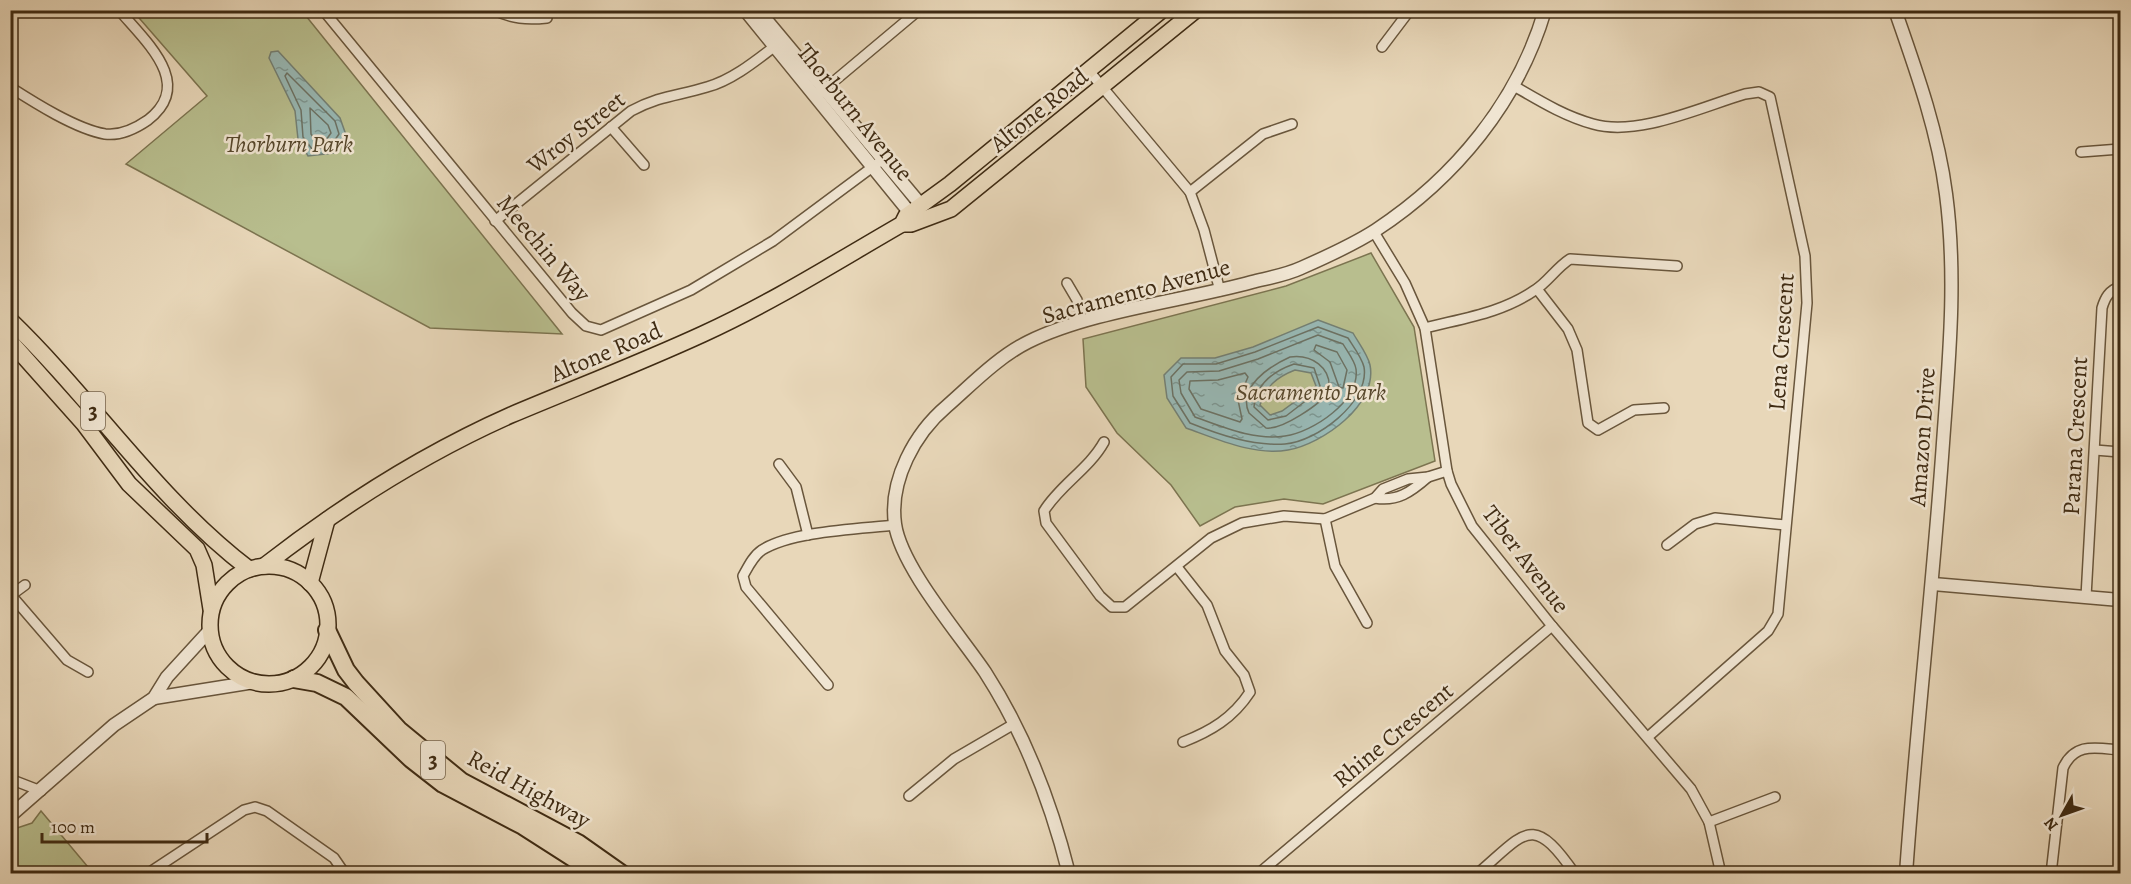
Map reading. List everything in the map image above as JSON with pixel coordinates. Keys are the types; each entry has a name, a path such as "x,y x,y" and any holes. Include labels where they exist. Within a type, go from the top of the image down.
{"highway":[{"name":"Reid Highway","path":"327,630 346,670 356,683 399,730 427,755 461,781 579,843 622,873"},
{"name":"Reid Highway","path":"294,679 317,683 346,697 399,748 443,784 523,826 598,873"}],"main road":[{"name":"Altone Road","path":"256,568 366,494 454,444 511,416 693,339 797,287 911,214 1162,10"},
{"name":"Altone Road","path":"911,214 911,224 951,209 1103,88 1196,10"},
{"name":"3","path":"10,320 51,362 175,503 220,547 256,568"},
{"name":"3","path":"10,341 84,424 129,484 197,549 204,565 212,610"},
{"path":"310,583 327,520"},
{"path":"256,568 284,568 310,583 322,600 327,630 317,659 294,679 274,684 254,682 227,667 215,650 210,630 212,610 227,583 256,568"}],"street":[{"path":"10,87 89,129 107,134 122,133 149,118 167,98 170,84 157,58 119,10"},
{"name":"Meechin Way","path":"323,10 495,221 572,313 586,326 601,330 691,290 774,241 878,163"},
{"path":"494,10 509,17 526,20 547,18"},
{"name":"Thorburn Avenue","path":"745,10 779,43 878,163 911,214"},
{"name":"Thorburn Avenue","path":"758,10 779,43"},
{"path":"820,93 919,10"},
{"path":"1382,47 1410,10"},
{"name":"Sacramento Avenue","path":"895,525 903,465 928,422 996,364 1028,342 1083,322 1220,291 1297,270 1374,232 1430,189 1476,141 1514,86 1539,32 1545,10"},
{"name":"Amazon Drive","path":"1895,10 1924,91 1946,193 1953,301 1933,584 1912,782 1906,873"},
{"name":"Wroy Street","path":"495,221 632,111 655,98 709,87 740,70 779,43"},
{"path":"1089,70 1190,192 1204,230 1220,291"},
{"name":"Lena Crescent","path":"1514,86 1558,111 1595,125 1636,127 1745,94 1759,92 1770,97 1805,256 1807,303 1778,614 1768,631 1648,736"},
{"path":"1190,192 1263,134 1292,124"},
{"path":"611,127 644,165"},
{"path":"2081,152 2121,149"},
{"name":"Tiber Avenue","path":"1374,232 1405,283 1425,328 1450,484 1472,526 1552,626 1691,789 1709,822 1721,873"},
{"path":"1425,328 1500,310 1538,289 1558,267 1570,259 1677,266"},
{"path":"1067,283 1077,300 1083,322"},
{"name":"Parana Crescent","path":"2086,597 2102,308 2105,297 2114,289 2121,287"},
{"path":"1538,289 1568,329 1577,350 1588,423 1598,430 1634,410 1664,408"},
{"path":"1104,442 1096,456 1051,500 1044,511 1047,523 1100,596 1112,607 1125,607 1211,538 1242,524 1284,516 1325,519 1375,498 1388,500 1411,492 1428,477 1447,471"},
{"path":"2094,450 2121,452"},
{"path":"779,464 796,487 808,535"},
{"path":"1667,545 1695,524 1715,518 1785,525"},
{"path":"1325,519 1335,566 1367,623"},
{"path":"828,685 746,587 743,576 761,551 808,535 895,525 914,569 986,674 1014,724 1036,768 1059,834 1069,873"},
{"path":"1177,567 1207,605 1225,651 1244,675 1250,692 1240,708 1211,731 1183,742"},
{"path":"1933,584 2121,600"},
{"path":"25,585 11,596 67,660 88,672"},
{"name":"Rhine Crescent","path":"1258,873 1552,626"},
{"path":"10,816 114,725 154,698 167,677 210,630"},
{"path":"154,698 254,682"},
{"path":"909,796 954,759 1014,724"},
{"path":"2051,873 2063,768 2068,759 2075,751 2088,747 2121,750"},
{"path":"10,779 41,791"},
{"path":"1709,822 1775,797"},
{"path":"147,873 244,810 255,807 267,811 334,858 345,873"},
{"path":"1477,873 1517,840 1530,833 1544,836 1556,846 1575,873"}],"green space":[{"name":"Thorburn Park","path":"133,11 302,11 562,334 430,328 126,164 207,96"},
{"name":"Sacramento Park","path":"1371,253 1414,327 1435,461 1323,504 1284,499 1235,507 1200,526 1171,485 1117,433 1086,387 1083,339 1286,286"},
{"path":"41,811 93,873 11,873 11,830 32,823"}],"water":[{"path":"278,51 340,118 346,135 334,153 308,156 298,139 295,111 269,58 271,52"},
{"path":"1318,320 1353,333 1370,365 1370,380 1357,408 1345,420 1316,440 1288,450 1249,449 1186,428 1167,398 1164,375 1181,358 1215,358 1253,347","holes":["1295,370 1311,373 1316,386 1282,411 1270,415 1260,405 1269,387 1283,376"]}]}
